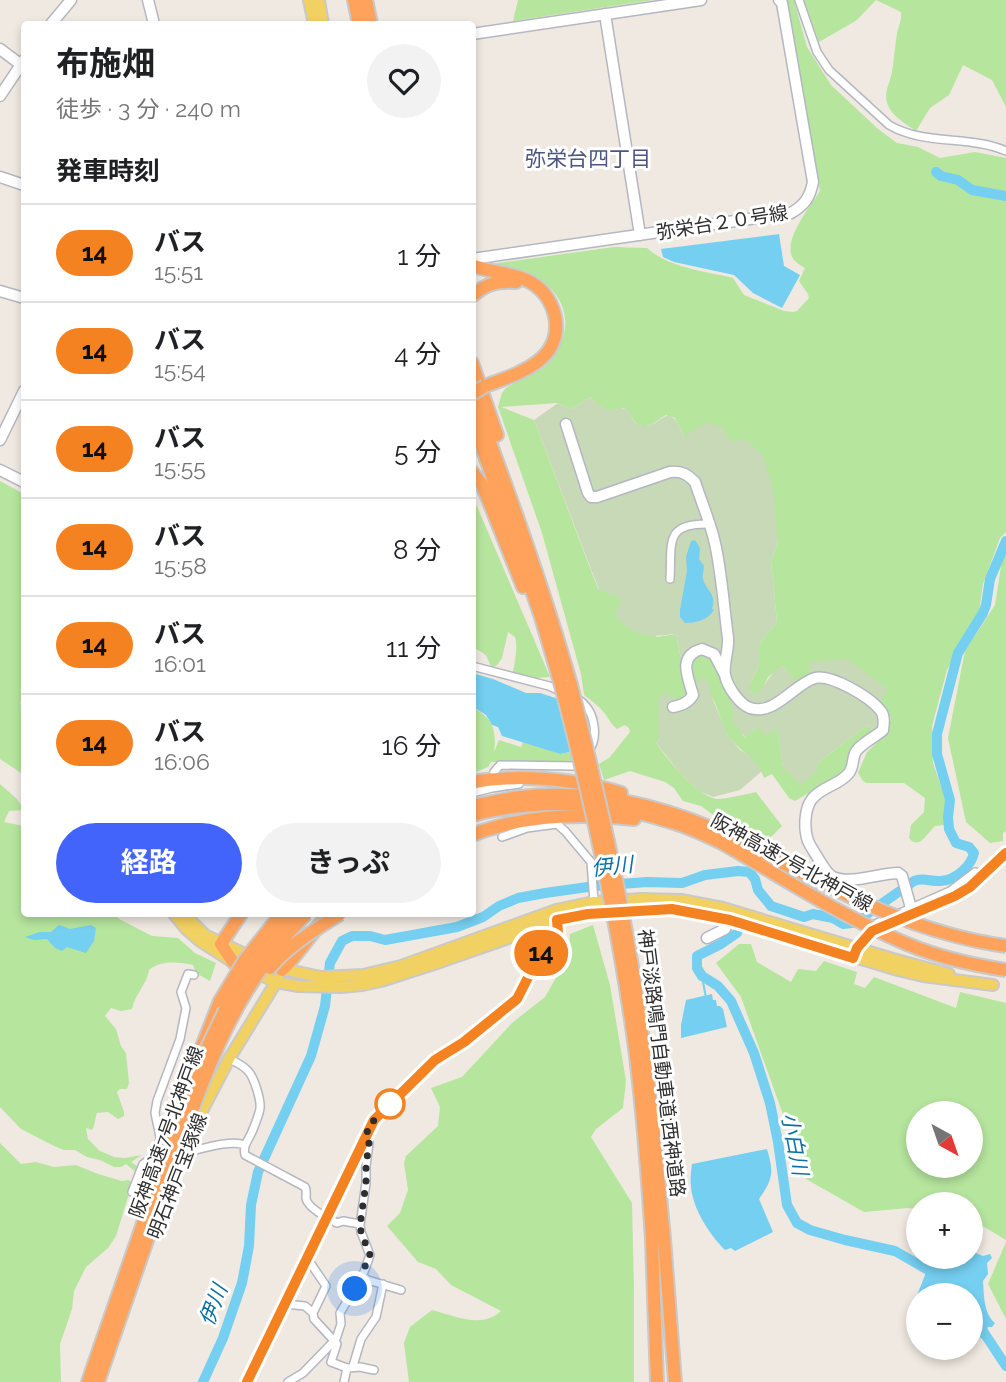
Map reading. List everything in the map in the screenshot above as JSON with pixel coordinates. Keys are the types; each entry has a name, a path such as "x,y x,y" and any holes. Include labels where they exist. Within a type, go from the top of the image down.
{"highway":[{"path":"355,0 358,21"},
{"path":"366,0 370,21"},
{"path":"476,266 523,279 538,287 554,311 555,331 548,350 535,365 477,387"},
{"path":"476,293 486,285 501,281 516,282 537,294 546,306 550,321 544,347 533,359 477,387"},
{"path":"476,375 513,486 518,518"},
{"name":"神戸淡路鳴門自動車道;西神道路","path":"477,387 551,615 618,936 636,1060 675,1382"},
{"name":"神戸淡路鳴門自動車道;西神道路","path":"476,430 566,683"},
{"path":"476,477 482,484 566,683"},
{"path":"476,782 508,778 579,783 642,799 680,815"},
{"name":"阪神高速7号北神戸線","path":"476,804 521,797 573,795 609,798 649,806 680,815 728,840 911,924 1006,946"},
{"path":"476,821 538,804"},
{"name":"阪神高速7号北神戸線","path":"476,814 538,804 577,804 637,812 728,840 848,915 907,944 954,959 1006,970"},
{"path":"476,833 519,821 600,816 648,820 728,840"},
{"path":"233,962 221,944 239,917"},
{"path":"176,1129 215,1010 244,961 279,917"},
{"name":"阪神高速7号北神戸線","path":"88,1382 206,1050 227,1006 251,966 292,917"},
{"name":"阪神高速7号北神戸線","path":"100,1382 184,1132 214,1053 245,993 270,955 303,917"},
{"path":"279,976 315,927 326,917"},
{"path":"214,1053 255,987 276,960 304,937 335,917"},
{"name":"神戸淡路鳴門自動車道;西神道路","path":"657,1382 658,1239"}],"main road":[{"path":"309,0 313,21"},
{"path":"319,0 322,21"},
{"path":"855,953 872,931 955,896 970,887 1006,853"},
{"path":"176,917 200,941 233,962 279,976 319,982 342,982 401,966 557,915 594,899 681,900 923,976 1006,989"},
{"path":"557,915 672,909 731,915"},
{"path":"247,1382 374,1120 429,1065 464,1042 517,999 539,956 558,933 557,915"},
{"path":"187,917 205,935 279,976"},
{"name":"明石神戸宝塚線","path":"100,1382 183,1153 229,1059 279,976"}],"street":[{"path":"54,21 71,0"},
{"path":"148,0 153,21"},
{"path":"476,33 701,0"},
{"name":"弥栄台２０号線","path":"476,258 791,213 803,206 813,182 782,3 779,0"},
{"path":"799,0 817,52 829,70 889,125 917,136 996,147 1006,151"},
{"path":"605,14 640,235"},
{"path":"0,49 21,63"},
{"path":"0,96 21,67"},
{"path":"0,177 21,184"},
{"path":"0,291 21,297"},
{"path":"0,440 21,397"},
{"path":"566,424 591,497 670,472 680,471 695,482 716,546 728,643 724,674"},
{"path":"0,470 21,480"},
{"path":"670,579 673,538 677,531 689,524 709,524"},
{"path":"673,707 689,702 693,695 686,662 694,651 702,649 715,654 735,694 750,708 775,705 803,683 821,676 839,681 869,700 882,711 883,730 857,749 851,771 844,778 812,799 805,828 808,842 832,876 841,879 894,873 902,876 911,908"},
{"path":"476,667 549,686 583,702 595,733 593,745 574,766 500,765 494,772"},
{"path":"476,791 492,785 519,784"},
{"path":"502,837 527,828 557,824 590,862 594,899"},
{"path":"975,873 982,881 966,894 929,912 872,936 866,936 866,929 870,925 911,908 950,891 975,873"},
{"path":"707,938 724,929 731,915"},
{"path":"132,1192 143,1164 157,1154 160,1137 155,1113 157,1101 180,1039 186,1008 181,992 188,974 194,975"},
{"path":"229,1059 246,1068 251,1074 261,1105 245,1145 245,1155 305,1187 308,1191 308,1202 326,1218 337,1223 343,1220 360,1224"},
{"path":"288,1382 296,1379 334,1341 341,1324 340,1313 370,1255 360,1224 369,1143 366,1134"},
{"path":"183,1153 224,1144 245,1145"},
{"path":"307,1258 326,1286 313,1313 314,1319 338,1345 331,1362"},
{"path":"361,1275 368,1280 401,1290"},
{"path":"344,1382 361,1339 376,1317 383,1284"},
{"path":"285,1304 305,1306 313,1313"},
{"path":"309,1367 331,1362 374,1370"}],"green space":[{"path":"518,0 653,0 513,21"},
{"path":"787,0 794,0 807,47 831,85 897,143 918,147 940,158 975,152 1006,158 1006,532 1000,538 983,584 979,611 947,670 932,726 933,763 946,801 944,825 935,826 923,840 916,843 909,838 911,825 924,812 925,798 904,783 866,783 858,773 867,752 886,734 891,719 880,701 811,673 796,682 783,666 768,677 762,690 754,695 750,690 750,683 759,665 759,644 777,622 771,561 778,542 722,428 684,436 675,418 666,415 643,426 635,422 624,408 605,409 590,397 571,409 558,403 501,407 534,420 598,589 622,598 657,637 676,634 688,693 679,700 659,700 659,739 656,743 675,767 701,791 717,799 756,792 782,826 763,845 741,835 701,806 683,801 674,788 665,782 630,771 604,780 599,764 610,757 630,732 629,728 625,725 617,729 601,709 584,695 581,674 542,533 498,407 506,388 548,364 561,343 565,324 558,298 538,278 525,271 491,264 614,247 647,248 676,264 733,278 744,295 784,311 797,311 809,298 799,281 805,268 795,261 791,254 791,245 803,216 820,191"},
{"path":"804,0 876,0 857,20 819,42"},
{"path":"876,0 1006,0 1006,107 992,80 963,65 949,95 930,108 916,131 899,119 890,109 886,97 901,12"},
{"path":"590,397 607,409 627,408 635,422 644,426 668,415 676,420 684,436 707,422 722,428 730,441 746,440 762,454 773,488 778,542 771,561 777,622 759,644 759,665 750,683 750,690 754,695 774,672 783,666 797,682 811,673 810,662 847,659 888,689 880,701 891,720 874,732 867,725 818,763 817,771 801,785 783,767 777,728 766,736 758,727 745,737 731,720 734,717 730,700 718,671 706,657 698,654 688,661 694,684 703,676 710,685 711,695 727,734 762,771 740,790 713,797 699,791 680,773 656,743 659,739 658,700 664,693 680,701 688,693 676,634 657,636 636,632 615,616 621,598 599,590 534,420 558,403 571,409"},
{"path":"0,481 21,492 21,773 0,759"},
{"path":"476,504 550,677 535,678 513,672 516,641 508,632 502,658 494,667 476,650"},
{"path":"1006,553 1006,831 1003,833 1003,841 990,843 966,822 948,738 965,651 995,605 1002,560"},
{"path":"698,654 707,656 715,664 744,737 758,727 777,727 783,767 818,763 867,725 874,732 853,748 842,773 795,801 789,798 772,774 764,778 753,761 729,737 712,697 694,684 688,661"},
{"path":"476,710 492,725 495,737 494,752 499,740 521,747 523,742 560,754 570,752 574,762 491,762 488,767 476,772"},
{"path":"0,784 21,805 21,810 9,811 4,822 21,825 21,917 116,917 152,936 178,938 195,953 216,963 210,981 196,973 193,965 170,963 154,967 149,970 132,1009 121,1011 111,1008 105,1016 116,1029 126,1053 129,1083 127,1089 117,1092 124,1116 118,1119 108,1112 97,1113 92,1130 86,1128 88,1139 100,1151 114,1157 142,1155 131,1162 140,1168 137,1173 126,1164 114,1167 75,1150 54,1146 21,1129 0,1107"},
{"path":"593,925 610,985 626,1081 623,1108 596,1129 591,1137 632,1203 634,1382 409,1382 404,1343 410,1327 432,1310 468,1320 485,1319 501,1311 451,1285 436,1269 418,1262 387,1226 400,1213 408,1190 404,1163 406,1156 438,1126 440,1107 431,1088 462,1077 512,1023 545,997 569,955 570,934"},
{"path":"739,944 751,944 757,962 791,982 798,969 816,971 824,961 857,972 854,984 865,988 874,977 956,1008 960,992 1006,1003 1006,1240 983,1226 983,1192 906,1192 906,1208 864,1212 806,1179 741,997 716,963"},
{"path":"0,1143 21,1164 36,1162 54,1167 76,1165 122,1181 129,1180 132,1184 116,1236 108,1248 86,1267 74,1291 72,1309 60,1344 61,1382 0,1382"},
{"path":"1006,1242 1006,1319 988,1284"}],"water":[{"path":"779,234 784,266 800,275 782,308 753,293 734,275 674,262 663,257 661,249"},
{"path":"695,540 700,548 699,559 704,566 704,583 712,596 714,610 701,620 685,623 680,617 680,610 687,571 686,557 691,541"},
{"path":"476,674 526,693 540,693 580,706 588,727 587,748 560,754 502,736 498,727 492,725 486,715 476,709"},
{"path":"59,925 70,929 91,925 96,928 94,941 86,953 67,947 62,951 47,939 34,940 25,937 51,932"},
{"path":"712,994 717,1006 723,1009 727,1027 681,1038 686,1000"},
{"path":"767,1149 771,1176 759,1199 773,1232 735,1251 731,1248 725,1250 698,1212 692,1195 692,1164"},
{"path":"990,1254 992,1258 987,1263 988,1274 983,1281 984,1299 995,1323 988,1327 983,1339 983,1283 922,1283 927,1269 983,1269 983,1256"}],"waterway":[{"path":"936,172 958,180 972,190 1006,196"},
{"name":"伊川","path":"203,1382 223,1338 242,1283 249,1246 251,1205 258,1172 311,1056 325,1006 330,963 342,941 352,936 370,936 385,940 457,927 483,917 518,898 545,893 647,882 682,883 705,875 738,871 749,872 755,879 758,890 771,906 804,917 813,914 833,918 843,924 852,923 914,881 947,880 962,872 974,853 969,847 956,843 949,829 950,800 937,754 937,734 958,653 983,613 990,579 1006,541"},
{"name":"小白川","path":"737,933 697,956 697,968 702,976 718,986 731,1001 754,1053 770,1103 787,1205 797,1223 810,1230 895,1251 937,1275"},
{"path":"702,976 706,998"},
{"name":"小白川","path":"983,1331 1006,1366"}],"tunnel":[{"path":"132,1192 154,1199"}],"bus line":[{"name":"14","path":"247,1382 374,1120 435,1060 464,1042 517,999 539,956 558,933 557,920 588,914 672,909 730,920 853,958 857,948 872,931 955,896 970,887 1006,853"}],"district":[{"name":"弥栄台四丁目","path":"588,158"}],"route":[{"path":"355,1289 370,1255 360,1225 369,1143 366,1134 374,1120 392,1102 390,1104"}]}
